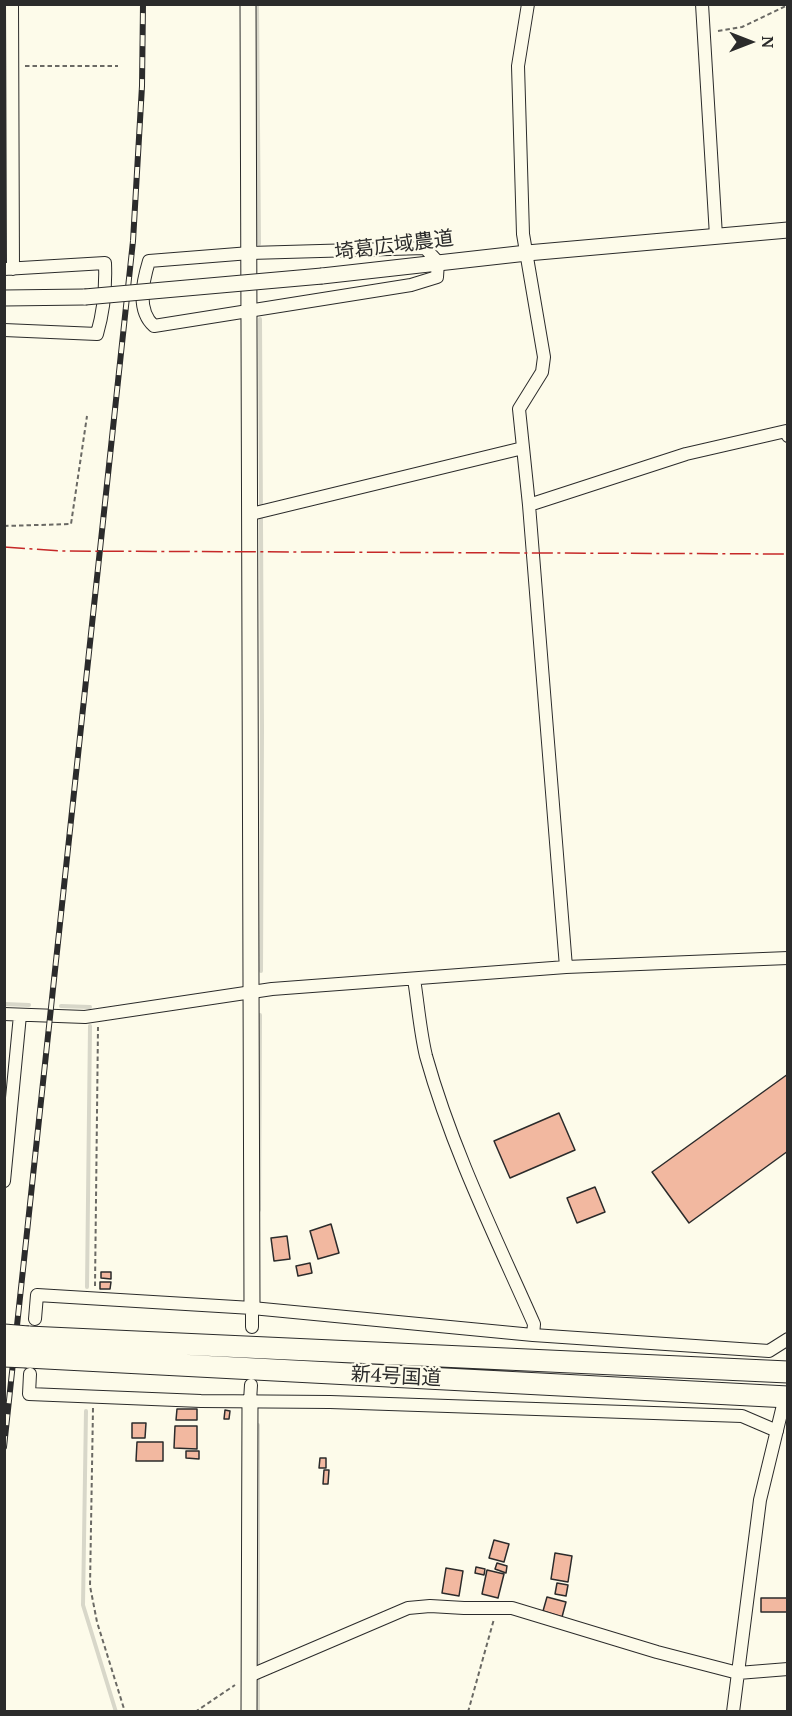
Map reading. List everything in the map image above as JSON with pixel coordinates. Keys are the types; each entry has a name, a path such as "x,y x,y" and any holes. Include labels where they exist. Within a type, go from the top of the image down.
{"highway":[{"name":"新4号国道","path":"4,1335 30,1347 787,1395"},
{"name":"新4号国道","path":"4,1356 30,1347 788,1372"}],"street":[{"path":"4,330 97,334 104,312 105,263 9,269 12,4"},
{"path":"248,4 252,1327"},
{"path":"528,4 518,66 524,234 544,357 542,372 519,408 529,505 566,967"},
{"path":"702,4 716,236"},
{"name":"埼葛広域農道","path":"4,298 85,297 322,276 527,253 788,230"},
{"path":"425,248 438,262 437,277 411,285 250,311 154,326 150,322 143,303 143,282 149,261 250,253 425,248"},
{"path":"529,505 686,454 786,431 788,436"},
{"path":"251,514 523,448"},
{"path":"4,1014 86,1017 252,992 566,967 788,958"},
{"path":"414,979 426,1054 441,1101 466,1169 534,1324 533,1335"},
{"path":"4,1182 20,1015"},
{"path":"777,1431 742,1416 29,1394 30,1347 37,1295 252,1308 533,1335 769,1351 788,1339"},
{"path":"249,1712 251,1385"},
{"path":"733,1712 760,1500 787,1395"},
{"path":"249,1676 408,1608 430,1606 512,1608 657,1652 738,1673 788,1669"}],"path":[{"path":"704,33 742,27 788,5"},
{"path":"12,66 118,66"},
{"path":"4,526 71,524 87,416"},
{"path":"95,1299 99,1016"},
{"path":"93,1396 90,1586 97,1622 125,1712"},
{"path":"468,1712 497,1608"},
{"path":"195,1712 249,1676"}],"building":[{"path":"788,1074 788,1151 689,1223 652,1172"},
{"path":"559,1113 575,1150 510,1178 494,1141"},
{"path":"595,1187 605,1212 577,1223 567,1198"},
{"path":"331,1224 339,1253 318,1259 310,1231"},
{"path":"287,1236 290,1259 274,1261 271,1238"},
{"path":"310,1263 312,1273 298,1276 296,1266"},
{"path":"101,1272 111,1272 111,1279 101,1278"},
{"path":"100,1282 111,1282 110,1289 100,1289"},
{"path":"177,1409 197,1409 197,1420 176,1420"},
{"path":"225,1410 230,1411 229,1419 224,1419"},
{"path":"132,1423 146,1423 145,1438 132,1438"},
{"path":"175,1426 197,1426 197,1449 174,1448"},
{"path":"137,1442 163,1442 163,1461 136,1461"},
{"path":"186,1451 199,1451 199,1459 186,1458"},
{"path":"320,1458 326,1458 326,1468 319,1468"},
{"path":"324,1470 329,1470 328,1484 323,1484"},
{"path":"494,1540 509,1544 504,1562 489,1558"},
{"path":"555,1553 572,1556 568,1582 551,1579"},
{"path":"497,1563 507,1566 506,1573 495,1569"},
{"path":"476,1567 485,1569 484,1575 475,1573"},
{"path":"446,1568 463,1571 459,1596 442,1593"},
{"path":"487,1570 504,1574 498,1598 482,1594"},
{"path":"557,1583 568,1585 566,1596 555,1594"},
{"path":"547,1597 566,1602 562,1617 543,1611"},
{"path":"761,1598 788,1598 788,1612 761,1612"}],"waterway":[{"path":"257,4 259,244"},
{"path":"260,319 261,971"},
{"path":"4,1004 29,1005"},
{"path":"61,1006 90,1007"},
{"path":"259,1210 260,1015"},
{"path":"87,1287 90,1026"},
{"path":"86,1411 83,1605 116,1712"},
{"path":"258,1425 258,1712"}],"railway":[{"path":"4,1447 133,241 142,86 143,4"}],"power":[{"path":"4,547 60,551 788,554"}]}
